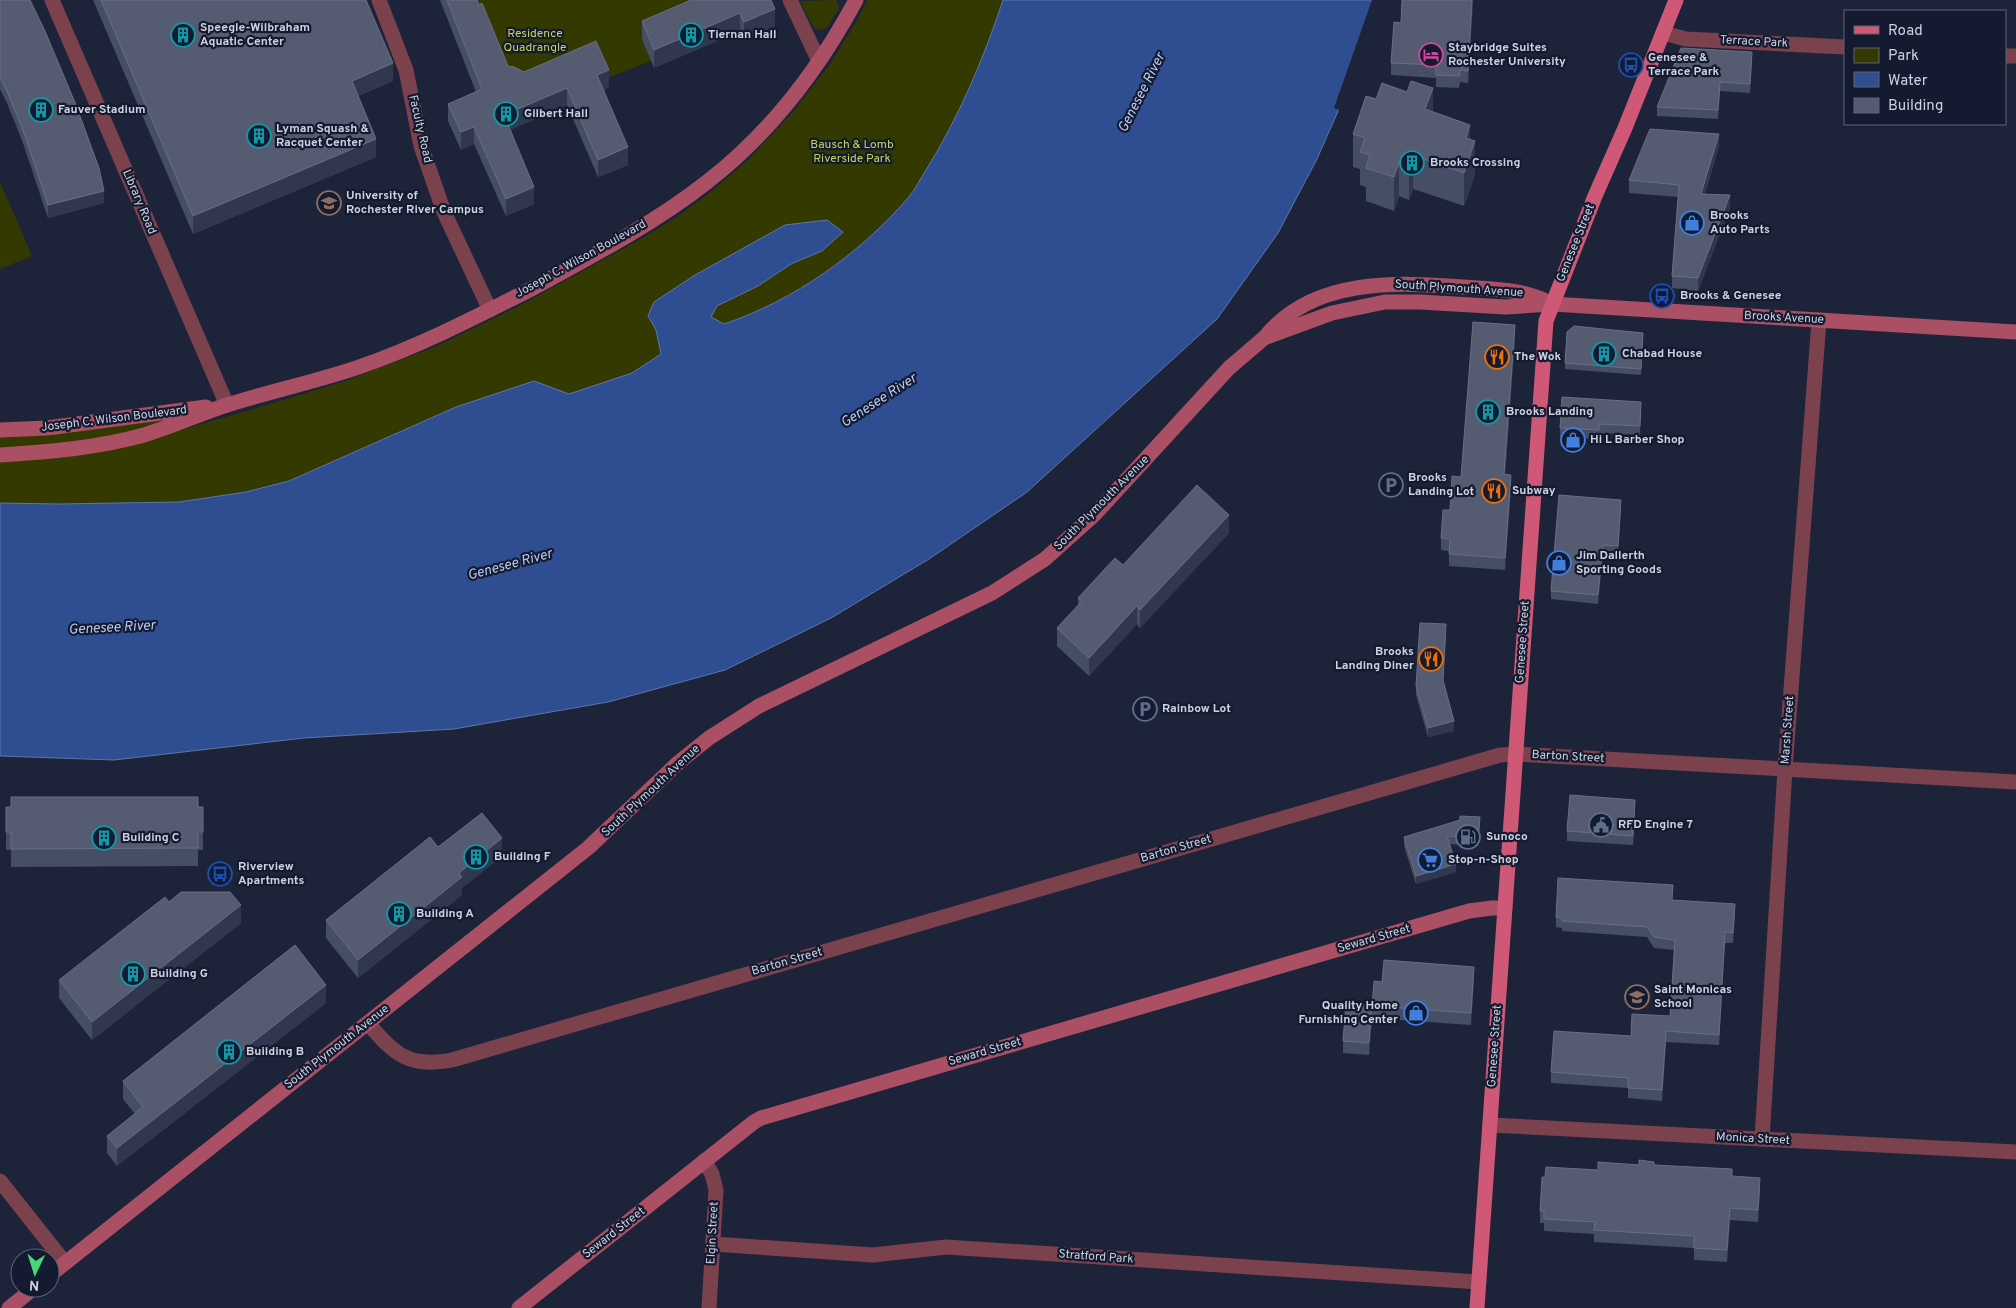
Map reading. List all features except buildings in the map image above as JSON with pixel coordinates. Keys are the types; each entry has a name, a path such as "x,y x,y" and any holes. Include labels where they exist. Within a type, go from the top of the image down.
{"main road":[{"name":"Joseph C. Wilson Boulevard","path":"0,455 63,450 117,441 173,426 227,405 357,368 435,336 490,310 620,239 664,212 707,182 767,126 819,61 856,0"},
{"name":"Genesee Street","path":"1477,1308 1545,328 1552,304 1676,0"},
{"name":"South Plymouth Avenue","path":"60,1268 588,848 679,762 714,734 751,710 790,690 992,593 1045,560 1094,514 1229,368 1264,338 1332,313 1385,302 1506,307 1552,304"},
{"name":"Brooks Avenue","path":"1552,304 2016,332"},
{"name":"Joseph C. Wilson Boulevard","path":"0,430 48,428 227,405"},
{"name":"Seward Street","path":"520,1308 754,1122 769,1115 1466,912 1480,909 1505,908"},
{"path":"9,1308 22,1298"}],"street":[{"name":"Library Road","path":"52,0 227,405"},
{"name":"Faculty Road","path":"379,0 406,70 421,146 444,212 490,310"},
{"path":"790,0 819,61"},
{"name":"Terrace Park","path":"1663,33 1686,39 1844,47"},
{"name":"Marsh Street","path":"1762,1139 1785,769 1819,321"},
{"name":"Barton Street","path":"368,1022 389,1047 404,1058 422,1063 452,1060 1492,756 1516,754 2016,782"},
{"name":"Monica Street","path":"1490,1125 2016,1152"},
{"name":"Elgin Street","path":"704,1161 715,1182 709,1308"},
{"path":"0,1181 65,1264"},
{"name":"Stratford Park","path":"713,1244 873,1255 946,1247 1479,1282"}],"green space":[{"name":"Residence Quadrangle","path":"469,0 714,0 651,61 605,79 521,91"},
{"path":"835,0 839,8 827,28 818,30 814,28 800,1"},
{"name":"Bausch & Lomb Riverside Park","path":"867,0 1003,0 988,44 960,109 913,192 889,219 847,256 824,273 776,302 724,324 710,317 717,307 758,286 791,264 822,251 843,232 648,316 656,330 661,354 632,373 569,394 534,381 456,407 289,481 246,492 179,502 0,503 0,461 139,442 345,381 437,346 519,306 634,243 674,219 707,195 749,159 792,113 830,64 859,17"},
{"path":"0,182 32,256 0,269"},
{"path":"161,420 162,423 160,425 55,447 0,449 0,436"}],"water":[{"name":"Genesee River","path":"1003,0 1379,0 1350,84 1317,159 1278,233 1217,319 1027,492 929,559 831,618 725,670 608,702 454,729 304,738 114,760 0,756 0,503 179,502 246,492 289,481 456,407 534,381 569,394 632,373 661,354 656,330 648,316 654,302 695,275 785,225 827,220 843,232 822,251 791,264 758,286 717,306 711,317 724,324 776,302 824,273 847,256 889,219 911,195 960,108 988,44"}],"pier":[{"path":"1372,0 1381,0 1341,111 1334,108"}],"place":[{"name":"Speegle-Wilbraham Aquatic Center","path":"183,35"},
{"name":"Tiernan Hall","path":"691,35"},
{"name":"Staybridge Suites Rochester University","path":"1431,55"},
{"name":"Genesee & Terrace Park","path":"1631,65"},
{"name":"Fauver Stadium","path":"41,110"},
{"name":"Gilbert Hall","path":"506,114"},
{"name":"Lyman Squash & Racquet Center","path":"259,136"},
{"name":"Brooks Crossing","path":"1412,163"},
{"name":"University of Rochester River Campus","path":"329,203"},
{"name":"Brooks Auto Parts","path":"1692,223"},
{"name":"Brooks & Genesee","path":"1662,296"},
{"name":"Chabad House","path":"1604,354"},
{"name":"The Wok","path":"1497,357"},
{"name":"Brooks Landing","path":"1488,412"},
{"name":"Hi L Barber Shop","path":"1573,440"},
{"name":"Brooks Landing Lot","path":"1391,485"},
{"name":"Subway","path":"1494,491"},
{"name":"Jim Dallerth Sporting Goods","path":"1559,563"},
{"name":"Brooks Landing Diner","path":"1431,659"},
{"name":"Rainbow Lot","path":"1145,709"},
{"name":"RFD Engine 7","path":"1601,825"},
{"name":"Sunoco","path":"1468,837"},
{"name":"Building C","path":"104,838"},
{"name":"Building F","path":"476,857"},
{"name":"Stop-n-Shop","path":"1430,860"},
{"name":"Riverview Apartments","path":"220,874"},
{"name":"Building A","path":"399,914"},
{"name":"Building G","path":"133,974"},
{"name":"Saint Monicas School","path":"1637,997"},
{"name":"Quality Home Furnishing Center","path":"1416,1013"},
{"name":"Building B","path":"229,1052"}]}
